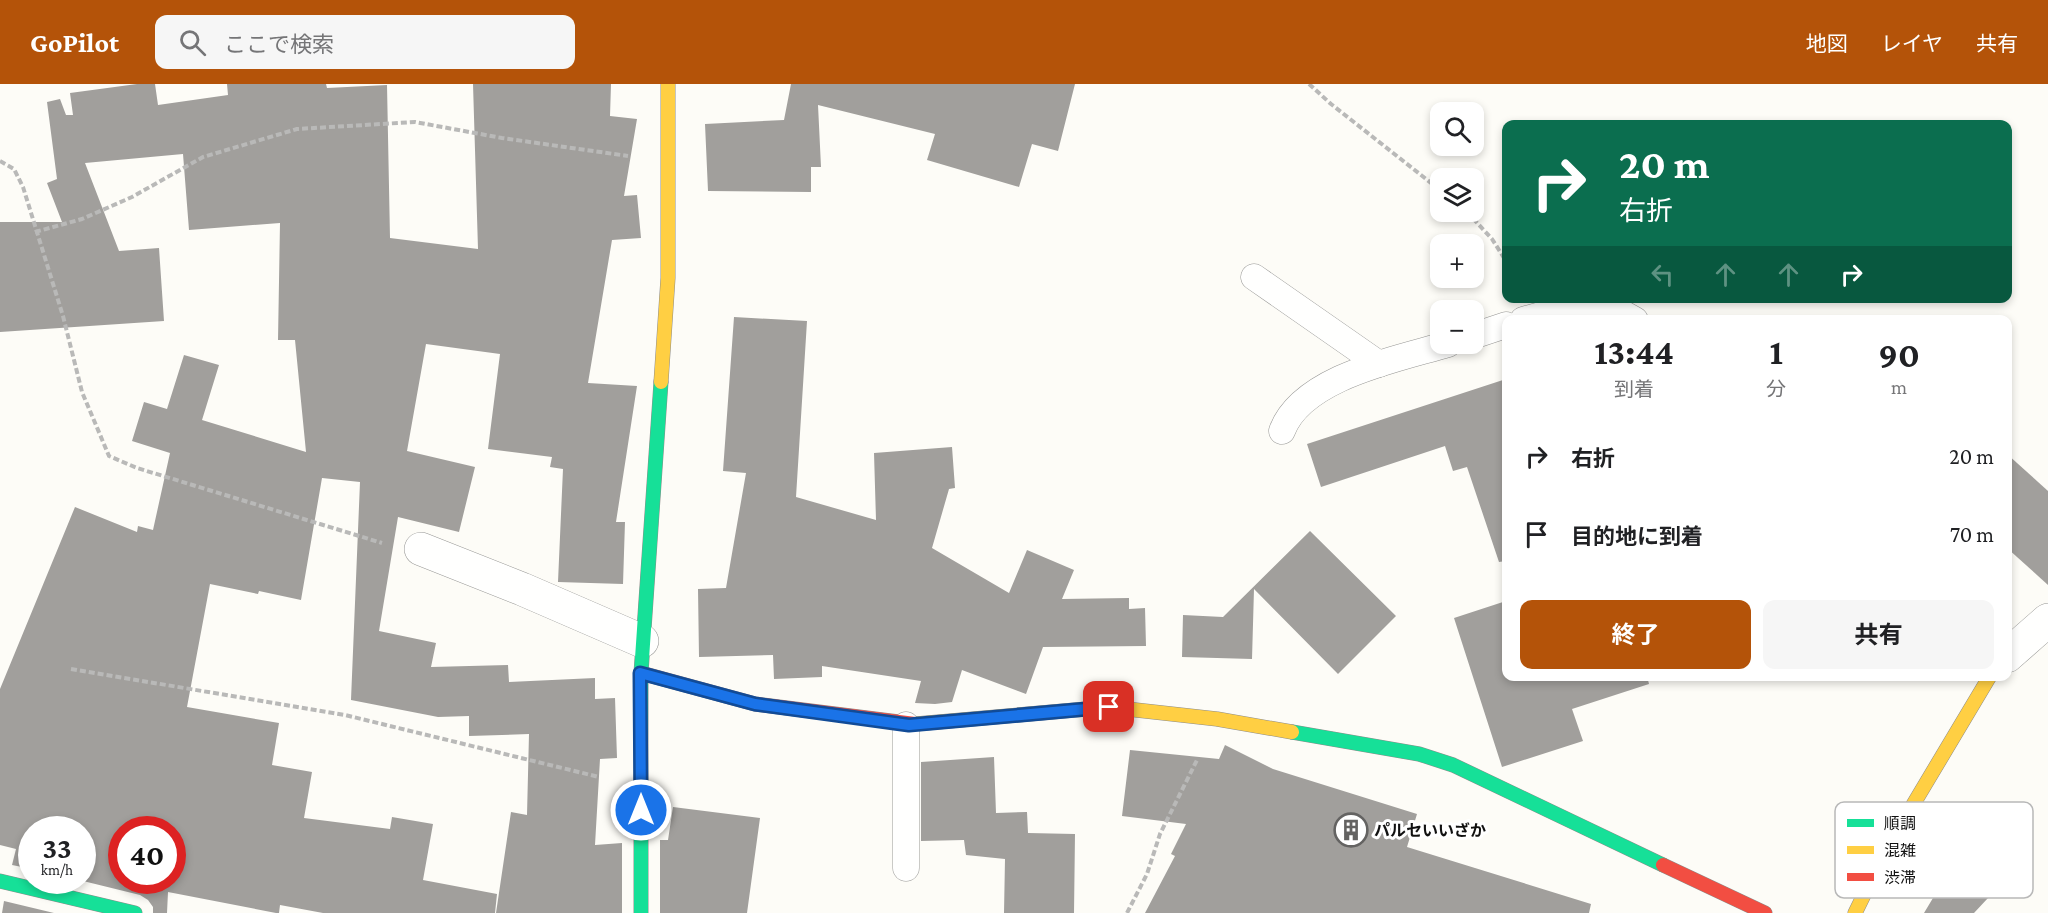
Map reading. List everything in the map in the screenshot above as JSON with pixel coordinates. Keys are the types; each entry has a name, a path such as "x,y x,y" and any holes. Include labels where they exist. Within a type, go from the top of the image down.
{"street":[{"path":"641,913 640,673 668,278 668,84"},
{"path":"421,549 522,589 642,641"},
{"path":"2012,652 2048,620"},
{"path":"640,673 755,704 906,725 1109,707 1217,719 1419,754 1453,765 1766,913"},
{"path":"1915,802 1987,681"},
{"path":"0,881 135,913"},
{"path":"1855,913 1862,898"}],"lane":[{"path":"1254,277 1379,364"},
{"path":"1542,315 1586,303 1626,315"},
{"path":"1484,332 1502,326"},
{"path":"1282,431 1285,422 1307,398 1339,380 1379,364 1430,349"},
{"path":"906,725 906,868"}],"path":[{"path":"1309,84 1430,182"},
{"path":"35,232 82,219 132,197 203,157 297,129 415,122 502,138 667,162"},
{"path":"0,161 14,169 23,187 35,232 63,316 82,392 109,456 138,468 400,548 421,549"},
{"path":"1476,222 1492,239 1502,255"},
{"path":"71,669 345,715 641,787"},
{"path":"1128,913 1147,874 1160,834 1217,719"}],"building":[{"path":"137,84 155,84 158,105 228,95 227,84 326,84 327,88 387,85 390,238 478,249 473,84 611,84 610,116 637,119 624,196 637,195 641,238 612,240 588,383 637,386 616,522 625,522 623,584 558,582 563,469 550,467 552,457 488,449 500,354 426,344 407,451 475,467 459,532 398,517 379,631 436,643 431,667 508,665 509,682 595,678 595,699 615,698 617,758 600,759 595,845 622,843 622,913 496,913 511,812 527,815 529,734 469,736 469,716 438,717 351,700 360,482 322,478 301,600 210,584 187,707 279,723 272,765 312,772 304,818 390,829 392,817 433,824 423,880 497,894 495,913 323,913 280,905 279,913 276,913 178,894 186,894 186,816 108,816 108,887 96,884 96,816 18,816 18,866 12,865 16,849 0,845 0,689 75,507 137,532 138,526 153,530 170,453 132,441 144,402 167,409 184,355 219,365 202,420 306,452 295,340 278,340 280,223 189,230 183,154 85,163 119,251 159,248 164,321 0,332 0,222 62,222 47,183 57,179 47,102 60,99 66,115 73,115 70,93"},
{"path":"791,84 1075,84 1058,151 1032,144 1019,187 927,160 935,134 818,105 821,167 811,167 811,192 708,191 705,124 784,120"},
{"path":"734,317 807,321 796,497 876,520 874,453 952,447 955,488 949,489 932,548 1009,593 1027,550 1074,570 1062,599 1129,598 1129,609 1145,608 1146,646 1043,647 1026,694 962,670 952,702 935,704 915,703 921,681 822,666 822,677 774,679 773,655 699,657 698,589 726,588 746,473 723,471"},
{"path":"1502,380 1502,562 1499,562 1467,467 1453,471 1445,446 1321,487 1307,444"},
{"path":"2012,459 2048,491 2048,585 2012,553"},
{"path":"1310,531 1396,616 1338,674 1254,589 1252,659 1182,657 1183,615 1223,617"},
{"path":"1502,602 1502,681 1648,681 1649,684 1572,709 1583,741 1502,767 1454,618"},
{"path":"1225,745 1273,769 1417,814 1407,847 1591,904 1589,913 1145,913 1175,856 1171,854 1186,824 1122,816 1130,750 1219,759"},
{"path":"994,757 996,813 1027,812 1028,833 1075,834 1074,913 1004,913 1005,859 966,855 964,840 921,841 921,762"},
{"path":"673,807 760,818 747,913 660,913 660,840 668,840"},
{"path":"136,894 168,894 167,913 153,913 153,907 148,900"},
{"path":"1933,898 1988,898 1974,913 1924,913"},
{"path":"4,901 54,913 2,913"}],"traffic: fast":[{"path":"641,913 641,673 661,382"},
{"path":"1292,732 1419,754 1453,765 1663,865"},
{"path":"0,881 135,913"}],"traffic: slow":[{"path":"661,382 668,278 668,84"},
{"path":"1915,802 1987,681"},
{"path":"915,724 1109,707 1217,719 1292,732"},
{"path":"1855,913 1862,898"}],"traffic: jam":[{"path":"641,673 755,704 915,724"},
{"path":"1663,865 1765,913"}],"place":[{"name":"パルセいいざか","path":"1351,830"}],"route":[{"path":"641,810 640,673 755,704 909,725 1109,707"}]}
